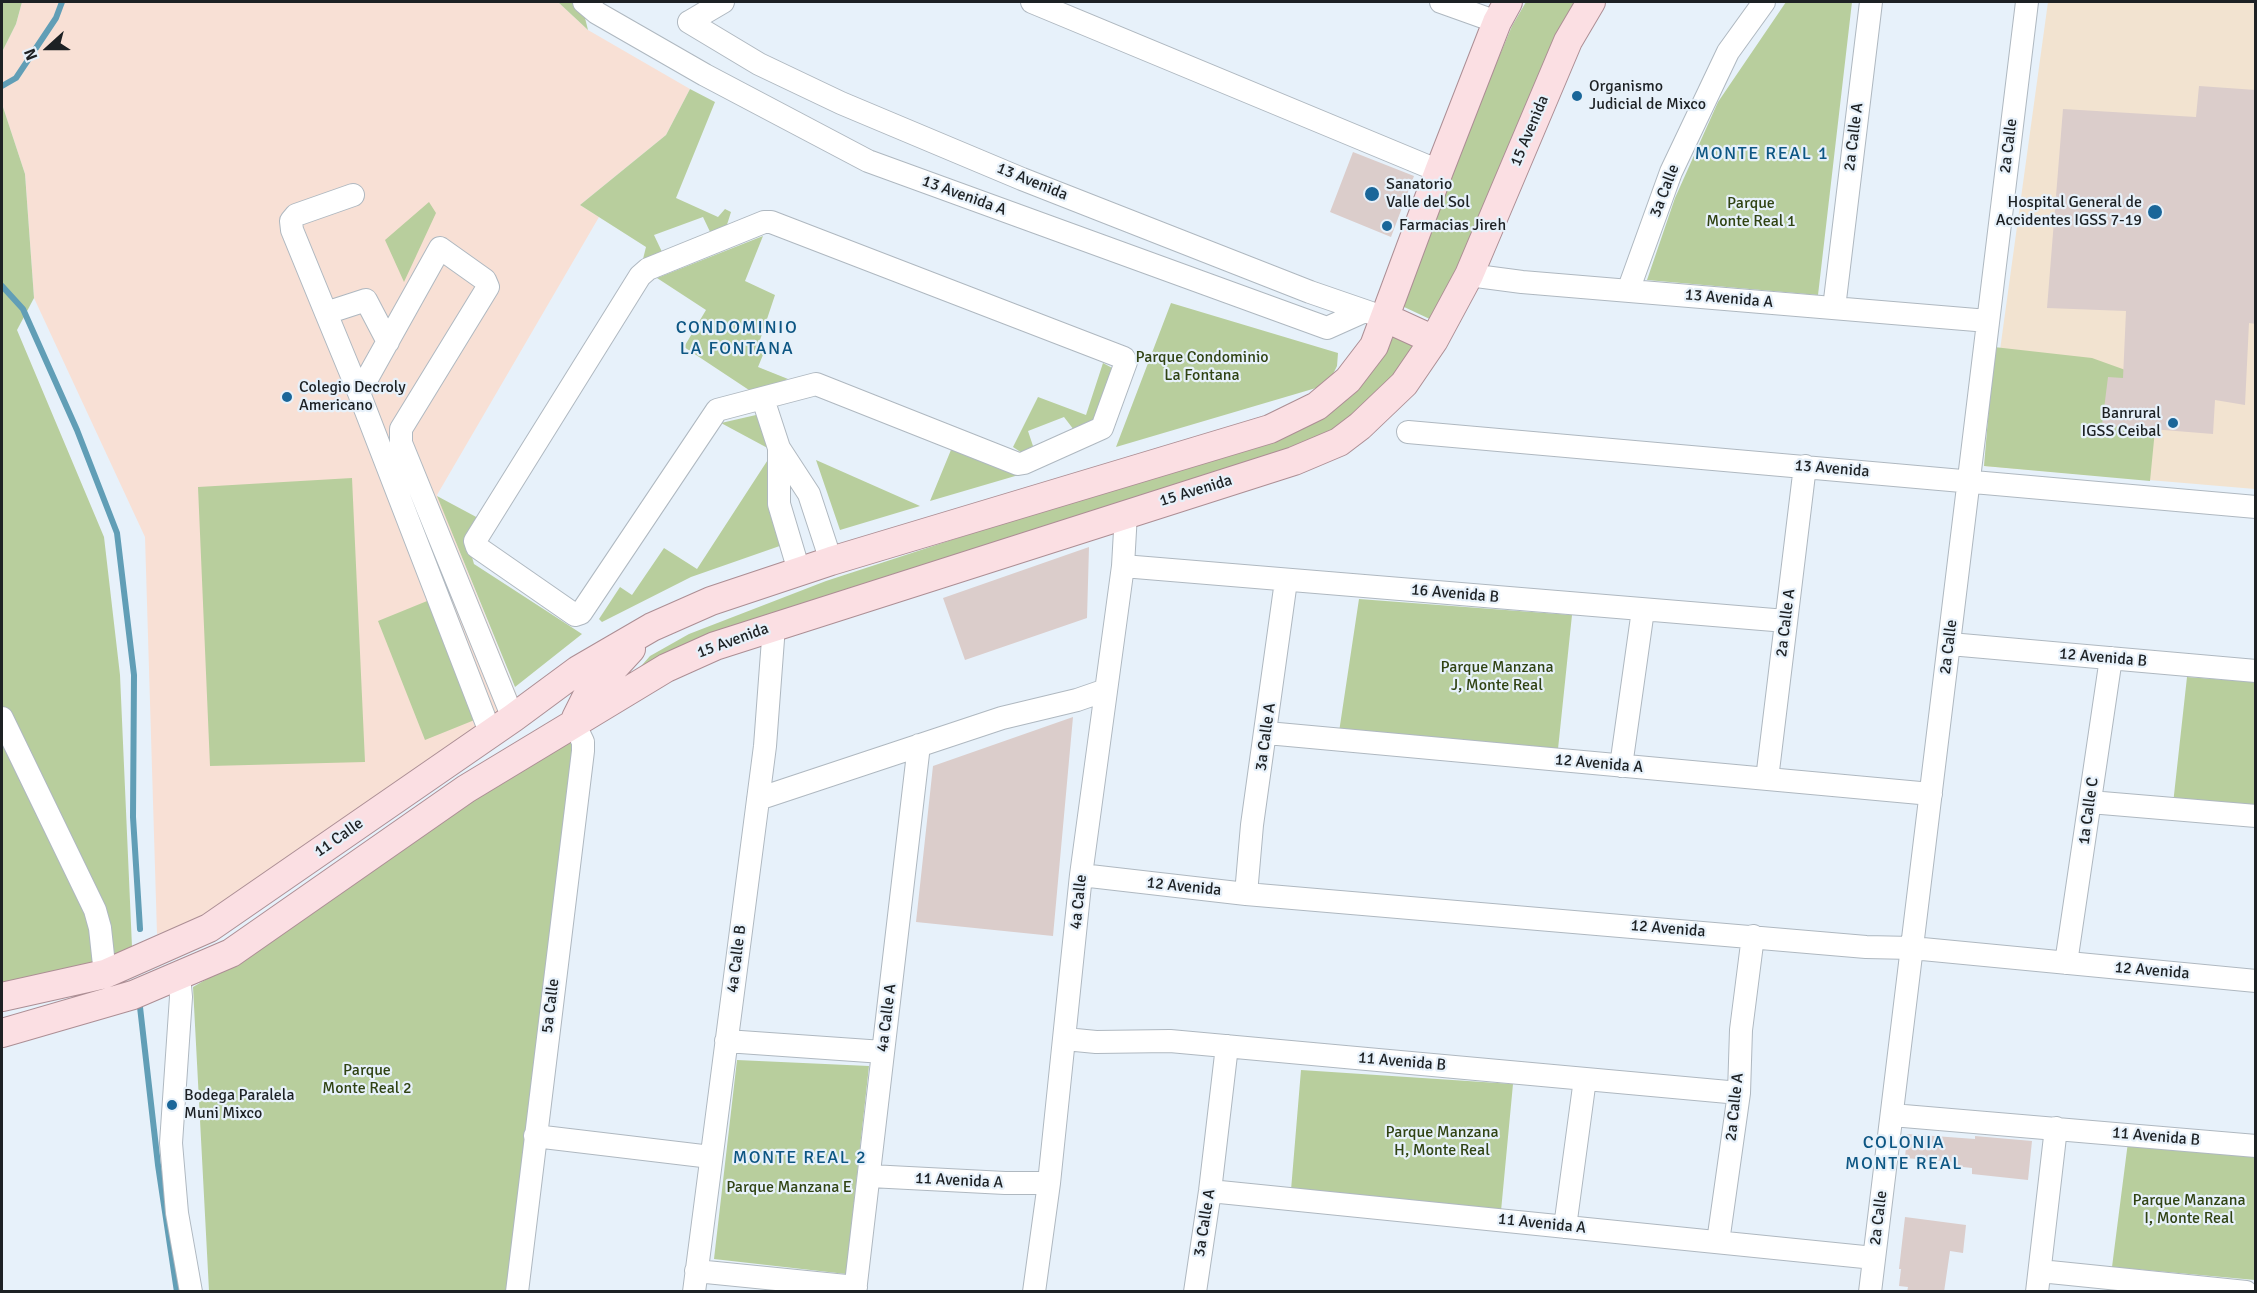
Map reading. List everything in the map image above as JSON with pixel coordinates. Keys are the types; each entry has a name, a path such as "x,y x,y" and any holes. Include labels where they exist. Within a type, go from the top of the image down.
{"main road":[{"name":"15 Avenida","path":"574,723 666,668 715,646 1294,460 1339,442 1360,426 1404,384 1434,340 1469,275 1568,41 1591,2"},
{"path":"574,723 586,698 652,627 796,562 828,552 960,522 1270,429 1317,406 1348,380 1374,346 1375,314 1439,171 1503,12"},
{"path":"1375,314 1434,340"},
{"name":"11 Calle","path":"2,997 105,974 209,928 578,670 652,627"},
{"name":"11 Calle","path":"2,1033 133,995 231,953 466,789 574,723"}],"street":[{"name":"13 Avenida A","path":"584,2 597,13 705,75 868,161 1326,328 1375,314"},
{"path":"690,12 723,2"},
{"path":"1032,2 1439,171"},
{"path":"1441,2 1503,12"},
{"name":"3a Calle","path":"1628,291 1671,172 1728,52 1764,2"},
{"name":"2a Calle A","path":"1834,308 1871,2"},
{"name":"2a Calle","path":"1870,1292 2027,2"},
{"name":"13 Avenida","path":"690,12 759,64 841,103 1022,179 1310,292 1375,314"},
{"path":"353,195 296,215 291,221 292,230 359,393 502,725"},
{"path":"764,222 771,222 1124,358 1126,362 1102,428 1018,464 823,385 816,384 763,399 717,410 713,414 581,613 574,615 476,545 475,541 639,276 648,269 764,222"},
{"path":"359,393 440,248 485,280 488,287 402,429 401,443 502,725"},
{"name":"13 Avenida A","path":"1469,275 1628,291 1988,321"},
{"path":"326,313 366,300 388,342"},
{"path":"763,399 779,448 809,494 828,552"},
{"name":"13 Avenida","path":"1408,432 2256,507"},
{"path":"779,448 779,504 796,562"},
{"name":"2a Calle A","path":"1767,779 1805,466"},
{"name":"4a Calle","path":"1034,1292 1049,1183 1082,875 1124,566 1126,513"},
{"name":"16 Avenida B","path":"1124,566 1786,621"},
{"name":"3a Calle A","path":"1246,894 1252,825 1267,733 1286,581"},
{"path":"1621,766 1643,610"},
{"name":"4a Calle B","path":"695,1281 765,746 774,626"},
{"name":"12 Avenida B","path":"1950,644 2256,671"},
{"name":"1a Calle C","path":"2066,963 2111,658"},
{"path":"758,799 1002,718 1077,700 1106,690"},
{"path":"2,718 95,910 100,928 105,974"},
{"name":"5a Calle","path":"516,1292 583,751 583,742 574,723"},
{"name":"12 Avenida A","path":"1267,733 1931,794"},
{"name":"4a Calle A","path":"856,1289 919,745"},
{"path":"2090,802 2256,816"},
{"name":"12 Avenida","path":"1082,875 1246,894 1912,948 2256,981"},
{"name":"2a Calle A","path":"1718,1242 1739,1093 1742,1030 1752,936"},
{"path":"179,975 181,997 171,1143 177,1213 191,1292"},
{"name":"11 Avenida B","path":"1065,1039 1096,1042 1170,1041 1739,1093"},
{"path":"726,1041 883,1052"},
{"name":"3a Calle A","path":"1195,1292 1210,1191 1227,1046"},
{"path":"1565,1227 1585,1079"},
{"name":"11 Avenida B","path":"1892,1114 2256,1146"},
{"path":"2056,1128 2038,1281 2246,1292"},
{"path":"536,1136 711,1157"},
{"name":"11 Avenida A","path":"870,1176 1049,1183"},
{"name":"11 Avenida A","path":"1210,1191 1874,1258"},
{"path":"695,1281 856,1289"}],"shaded area":[{"name":"Colegio Decroly Americano","path":"22,2 558,2 588,30 690,89 666,135 580,205 599,217 437,495 518,698 208,920 157,934 145,537 34,298 25,174 2,104 2,52 16,24"},
{"path":"2048,2 2255,2 2255,489 1984,466"}],"green space":[{"path":"2,2 22,2 16,24 2,52"},
{"path":"558,2 581,2 588,30"},
{"path":"1526,2 1578,2 1434,321 1402,306 1448,178 1512,26"},
{"name":"Parque Monte Real 1","path":"1786,2 1852,2 1818,295 1647,280 1675,198 1718,102"},
{"path":"690,89 715,102 676,198 718,217 725,209 731,212 725,231 712,236 703,217 654,235 663,254 642,263 646,247 580,205 666,135"},
{"path":"2,104 25,174 34,298 17,330 104,537 120,675 132,947 88,968 2,985"},
{"path":"429,202 436,213 404,282 385,240"},
{"path":"763,236 745,281 775,295 758,346 765,350 758,367 788,379 752,392 684,347 706,310 657,278"},
{"name":"Parque Condominio La Fontana","path":"1171,303 1338,353 1337,366 1331,378 1316,388 1116,447"},
{"path":"1395,334 1417,343 1401,373 1339,429 1297,448 620,690 650,656 689,634 826,581 1319,420 1353,395 1382,358"},
{"path":"1994,347 2092,358 2156,381 2102,425 2155,430 2150,481 1984,466"},
{"path":"1103,363 1114,369 1093,424 1074,430 1064,417 1028,431 1033,446 1022,453 1013,447 1038,397 1086,415"},
{"path":"756,415 765,416 775,452 721,423"},
{"path":"953,445 1022,474 930,501"},
{"path":"771,455 794,541 691,577 602,622 599,619 620,587 632,595 664,548 697,569"},
{"path":"816,460 920,506 840,530"},
{"path":"352,478 365,762 210,766 198,487"},
{"path":"437,496 480,519 468,543 474,564 582,634 515,687"},
{"path":"432,599 477,719 425,740 378,621"},
{"name":"Parque Manzana J, Monte Real","path":"1359,599 1572,615 1558,749 1339,732"},
{"path":"2187,677 2255,682 2255,810 2173,804"},
{"name":"Parque Monte Real 2","path":"582,733 515,1291 209,1291 193,987 236,962 469,793"},
{"name":"Parque Manzana E","path":"737,1060 869,1066 846,1274 714,1259"},
{"name":"Parque Manzana H, Monte Real","path":"1301,1070 1513,1084 1501,1211 1291,1190"},
{"name":"Parque Manzana I, Monte Real","path":"2128,1142 2255,1149 2255,1280 2112,1267"}],"building":[{"name":"Hospital General de Accidentes IGSS 7-19","path":"2199,86 2256,90 2256,324 2249,323 2245,405 2215,400 2213,434 2102,425 2108,377 2123,378 2126,311 2047,308 2063,109 2196,117"},
{"name":"Sanatorio Valle del Sol","path":"1353,152 1414,176 1391,237 1330,212"},
{"path":"1089,547 1087,618 965,660 943,598"},
{"path":"1073,717 1053,936 916,922 933,766"},
{"path":"1907,1134 1975,1139 1975,1136 2032,1141 2028,1180 1972,1174 1972,1168 1954,1166 1954,1162 1905,1158"},
{"path":"1905,1217 1966,1225 1963,1253 1950,1251 1944,1292 1907,1292 1908,1287 1899,1286"}],"waterway":[{"path":"2,86 16,78 56,18 62,2"},
{"path":"2,286 23,309 77,430 117,533 134,675 133,817 140,929"},
{"path":"140,1007 158,1165 177,1292"}],"place":[{"name":"Organismo Judicial de Mixco","path":"1577,96"},
{"name":"Sanatorio Valle del Sol","path":"1372,194"},
{"name":"Hospital General de Accidentes IGSS 7-19","path":"2155,212"},
{"name":"Farmacias Jireh","path":"1387,226"},
{"name":"Colegio Decroly Americano","path":"287,397"},
{"name":"Banrural IGSS Ceibal","path":"2173,423"},
{"name":"Bodega Paralela Muni Mixco","path":"172,1105"}],"district":[{"name":"MONTE REAL 1","path":"1762,154"},
{"name":"CONDOMINIO LA FONTANA","path":"737,338"},
{"name":"COLONIA MONTE REAL","path":"1904,1153"},
{"name":"MONTE REAL 2","path":"800,1158"}]}
